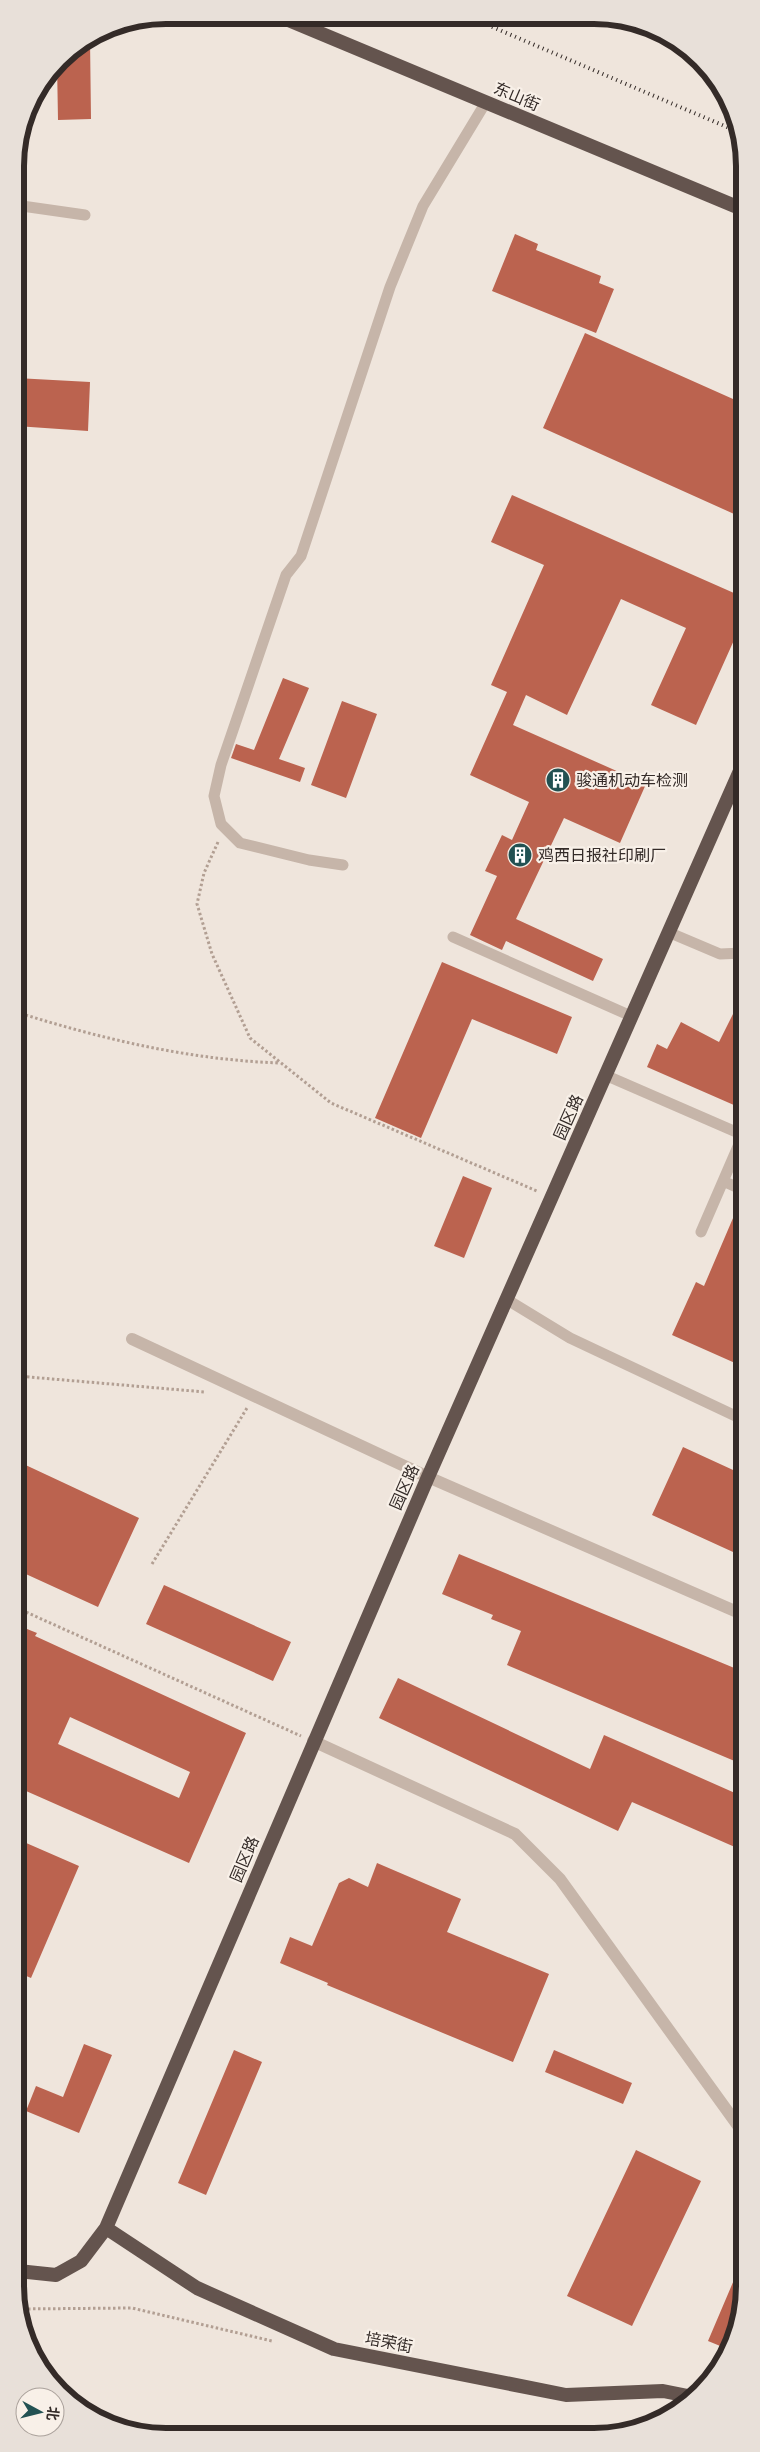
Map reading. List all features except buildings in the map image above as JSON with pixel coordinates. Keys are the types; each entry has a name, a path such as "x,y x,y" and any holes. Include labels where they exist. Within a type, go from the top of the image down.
{"highway":[{"name":"东山街","path":"298,24 736,206"},
{"name":"园区路","path":"24,2272 56,2275 81,2261 106,2228 312,1742 736,780"},
{"name":"培荣街","path":"106,2228 197,2288 334,2349 566,2395 663,2391 684,2396"}],"street":[{"path":"132,1339 428,1477 736,1612"},
{"path":"312,1742 516,1834 560,1878 736,2123"}],"lane":[{"path":"343,865 309,860 240,843 221,824 214,796 220,764 286,575 301,556 390,287 423,206 486,102"},
{"path":"24,206 85,215"},
{"path":"668,932 720,954 736,953"},
{"path":"453,937 631,1016"},
{"path":"605,1075 736,1133"},
{"path":"700,1232 736,1152"},
{"path":"723,1181 736,1187"},
{"path":"506,1299 570,1338 736,1416"}],"path":[{"path":"221,824 216,850 204,873 196,904 212,954 250,1038 331,1103 552,1196"},
{"path":"24,1015 79,1032 166,1050 239,1062 280,1063"},
{"path":"24,1377 215,1392"},
{"path":"152,1564 254,1396"},
{"path":"24,1611 312,1742"},
{"path":"25,2309 132,2308 281,2344"}],"railway":[{"path":"485,24 731,129"}],"place":[{"name":"骏通机动车检测","path":"558,780"},
{"name":"鸡西日报社印刷厂","path":"520,855"}]}
